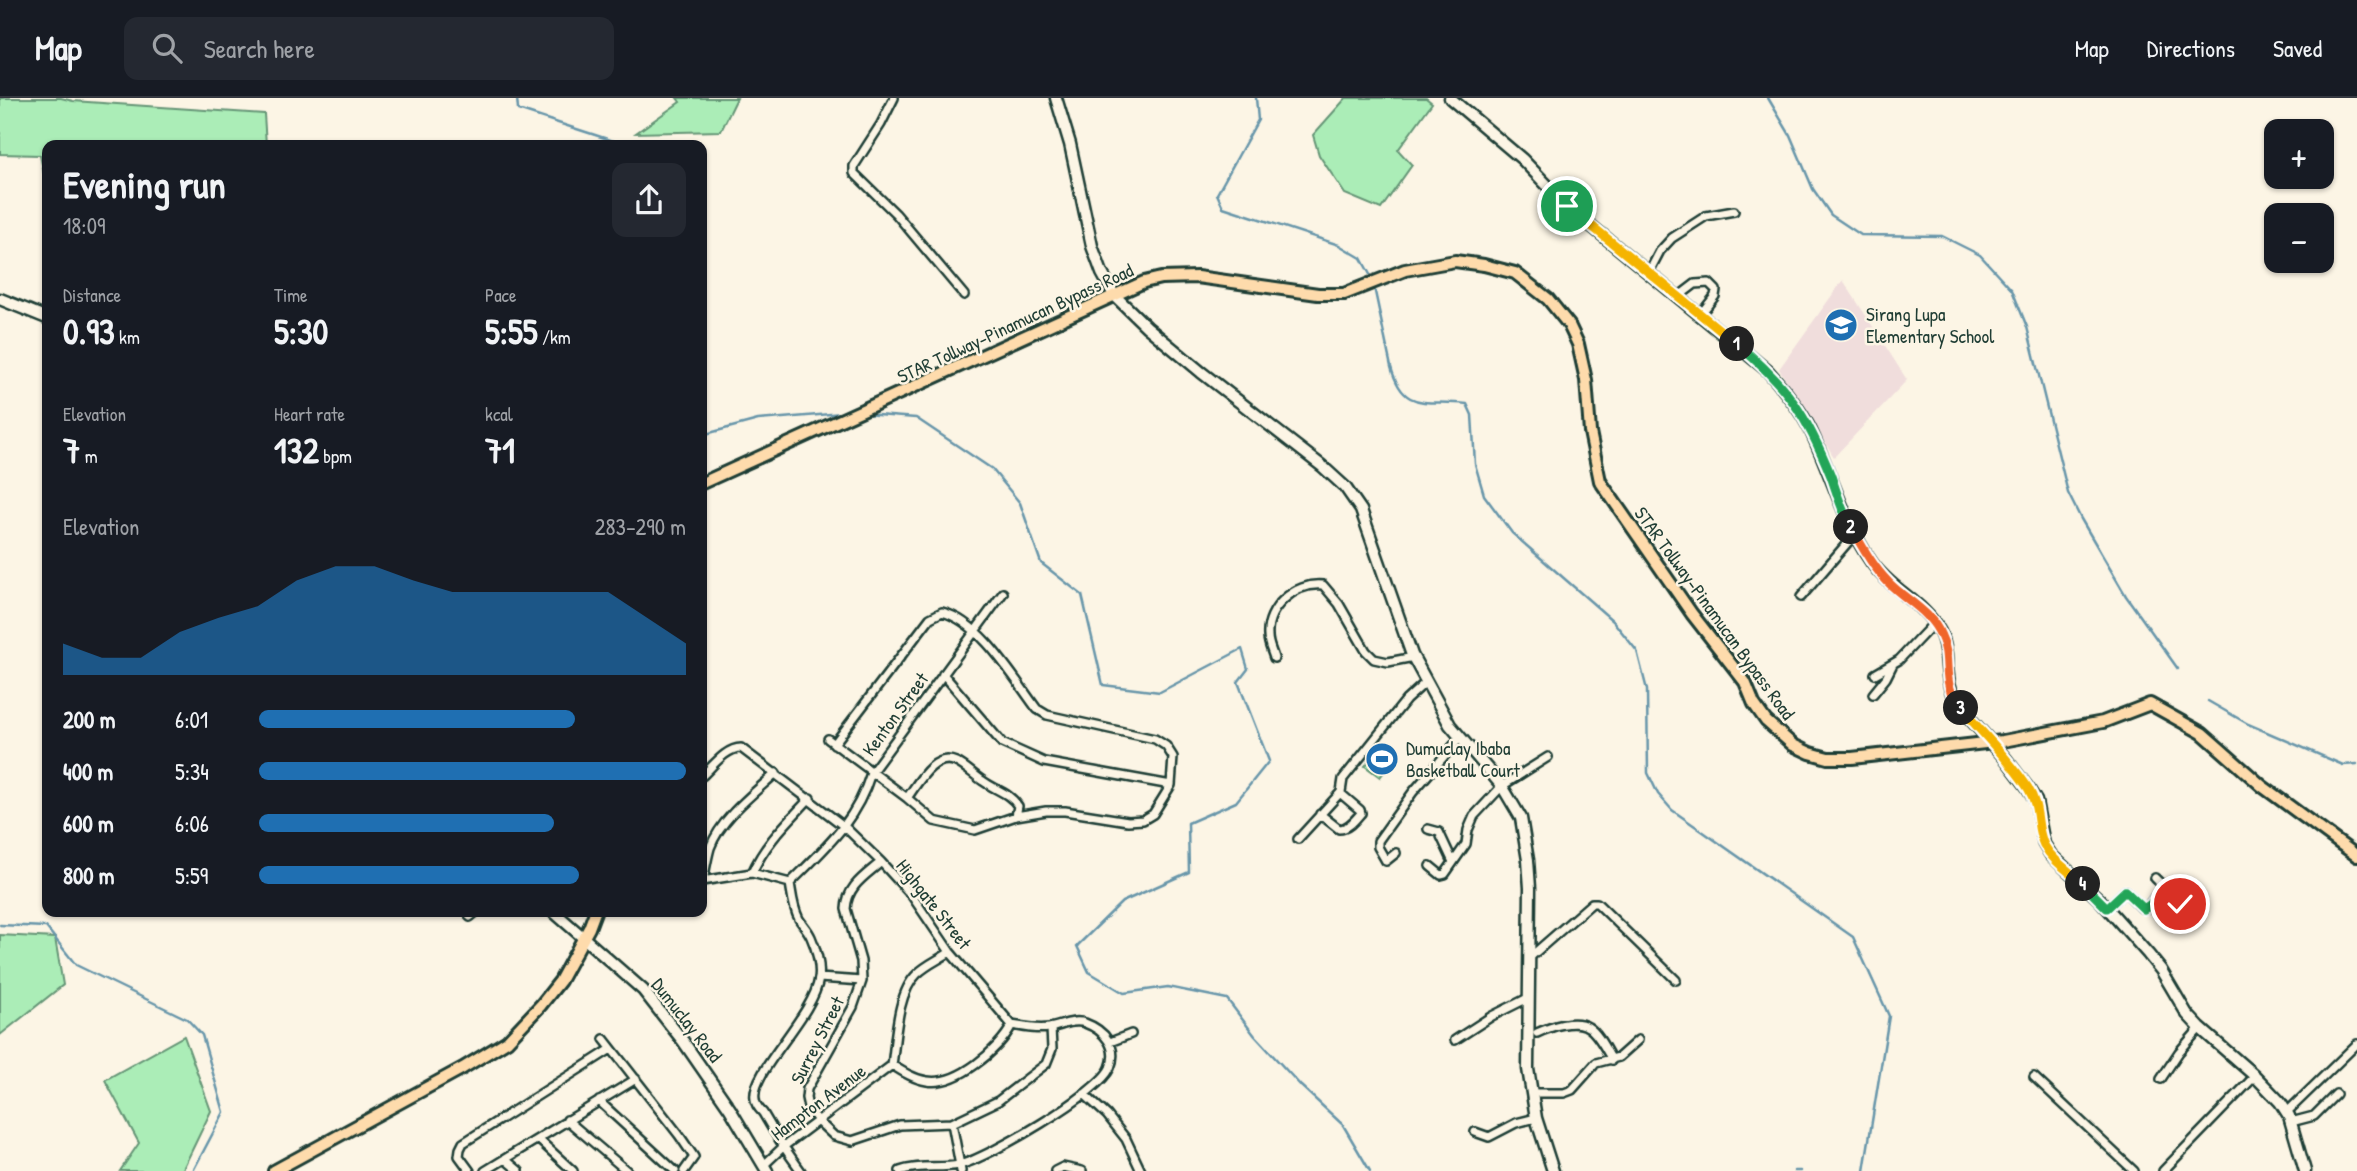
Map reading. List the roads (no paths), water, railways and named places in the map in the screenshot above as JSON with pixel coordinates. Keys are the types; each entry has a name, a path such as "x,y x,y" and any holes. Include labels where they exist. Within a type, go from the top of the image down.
{"main road":[{"name":"STAR Tollway-Pinamucan Bypass Road","path":"707,480 909,391 1144,282 1178,277 1213,278 1318,294 1344,294 1405,270 1455,261 1484,265 1515,273 1548,299 1569,325 1578,344 1586,380 1590,432 1600,481 1692,614 1745,682 1760,713 1779,734 1810,753 1828,758 1852,758 1991,743 2103,722 2150,704 2202,733 2262,786 2357,856"},
{"path":"274,1171 463,1068 507,1041 551,994 569,967 593,917"}],"street":[{"path":"894,98 854,166 854,173 896,214 964,295"},
{"path":"1056,98 1070,144 1092,246 1101,273 1114,295 1156,335 1345,487 1361,510 1414,657 1451,725 1502,786 1521,818 1528,860 1528,1069 1536,1118 1553,1171"},
{"path":"1451,98 1522,159 1567,206 1768,371 1793,399 1808,426 1847,522 1881,574 1934,623 1944,641 1951,694 2006,759 2036,802 2040,830 2051,855 2107,908 2161,970 2188,1014 2200,1028 2255,1076 2289,1117 2305,1171"},
{"path":"1649,272 1660,251 1672,238 1706,216 1734,211"},
{"path":"1678,297 1695,284 1709,283 1714,286 1715,296 1700,315"},
{"path":"0,299 42,316"},
{"path":"1801,597 1855,534"},
{"path":"1274,658 1267,639 1268,626 1277,608 1290,593 1312,584 1323,585 1339,604 1374,659 1388,662 1414,657"},
{"name":"Kenton Street","path":"790,883 845,827 866,792 872,773 1003,593"},
{"path":"942,612 954,615 977,631 1037,709 1047,716 1155,739 1166,746 1173,757 1171,785 1153,814 1143,820 1128,821 1065,811 1046,811 1016,816 975,830 934,821 831,741 930,618 942,612"},
{"path":"1875,674 1893,664 1934,623"},
{"path":"1872,694 1886,678 1893,664"},
{"path":"943,674 1002,743 1044,762 1171,785"},
{"path":"1298,839 1340,793 1343,779 1406,700 1427,681"},
{"path":"1396,853 1386,861 1378,842 1413,792 1460,738"},
{"name":"Highgate Street","path":"707,772 738,747 776,772 845,827 912,896 950,952 1012,1025"},
{"path":"1430,866 1443,875 1466,844 1472,818 1502,786 1548,757"},
{"path":"907,798 935,764 947,759 958,763 988,785 1013,798 1018,806 1016,816"},
{"path":"707,860 715,838 731,815 776,772"},
{"path":"1320,814 1339,829 1345,828 1361,813 1340,793"},
{"path":"752,873 768,842 810,798"},
{"path":"1428,829 1439,832 1453,862"},
{"name":"Surrey Street","path":"818,1121 808,1108 807,1089 853,1007 862,981 861,961 846,909 847,900 850,890 881,862"},
{"path":"707,880 752,873 790,883 794,907 811,935 817,953 819,978 811,1003 764,1070 757,1085 755,1100 801,1171"},
{"path":"2155,878 2180,904 2173,918"},
{"path":"2107,908 2125,891 2144,909 2151,904 2163,886"},
{"path":"1529,958 1592,904 1597,903 1676,980"},
{"name":"Dumuclay Road","path":"561,917 643,990 730,1109 766,1168"},
{"path":"900,1171 960,1168 1019,1138 1102,1079 1113,1056 1110,1042 1099,1030 1081,1022 1037,1029 1012,1025 988,1055 956,1076 940,1081 929,1082 912,1077 892,1065 899,1016 908,987 917,974 950,952"},
{"path":"819,978 862,981"},
{"path":"1455,1041 1528,998"},
{"path":"1537,1033 1549,1027 1585,1025 1592,1030 1612,1059"},
{"path":"818,1121 834,1136 852,1141 900,1125 952,1123 998,1101 1046,1064 1052,1049 1051,1028"},
{"path":"2161,1079 2179,1052 2200,1028"},
{"path":"1110,1042 1131,1034"},
{"path":"604,1039 694,1157 684,1171"},
{"path":"1533,1093 1564,1093 1572,1090 1596,1063 1619,1057 1638,1040"},
{"path":"2289,1117 2357,1044"},
{"path":"470,1171 459,1156 463,1143 611,1049"},
{"name":"Hampton Avenue","path":"766,1168 783,1147 892,1065"},
{"path":"2164,1171 2255,1076"},
{"path":"2034,1077 2134,1171"},
{"path":"485,1171 636,1079"},
{"path":"1084,1094 1107,1115 1126,1139 1141,1171"},
{"path":"2289,1117 2314,1116 2336,1094"},
{"path":"599,1101 675,1171"},
{"path":"1475,1132 1489,1137 1516,1123 1536,1118"},
{"path":"567,1120 627,1171"},
{"path":"952,1123 960,1168"},
{"path":"538,1139 573,1171"},
{"path":"506,1160 519,1171"},
{"path":"1055,1171 1063,1167 1082,1171"}],"waterway":[{"path":"517,98 518,110 611,140"},
{"path":"1256,98 1258,120 1217,194 1223,207 1339,245 1361,258 1373,280"},
{"path":"1768,98 1790,135 1813,189 1831,215 1861,235 1942,236 1980,255 2012,290 2027,327 2068,493 2126,596 2178,669"},
{"path":"1374,287 1391,367 1403,392 1420,401 1467,404 1472,415 1475,464 1484,495 1512,533 1613,621 1637,651 1647,690 1648,773 1658,794 1672,810 1853,937 1889,1016 1864,1171"},
{"path":"707,434 758,420 843,413"},
{"path":"864,414 916,418 992,469 1020,503 1041,563 1082,595 1103,685 1160,692 1242,649 1248,669 1238,682 1269,761 1236,802 1188,823 1189,872 1122,902 1077,946 1089,972 1124,993 1168,987 1227,999 1255,1036 1301,1086 1343,1125 1370,1171"},
{"path":"2208,701 2248,724 2343,765 2357,764"},
{"path":"0,925 46,927 76,965 187,1019 202,1035 224,1112 193,1171"},
{"path":"1794,1171 1800,1171"}],"place":[{"name":"Sirang Lupa Elementary School","path":"1841,325"},
{"name":"Dumuclay Ibaba Basketball Court","path":"1382,759"}]}
